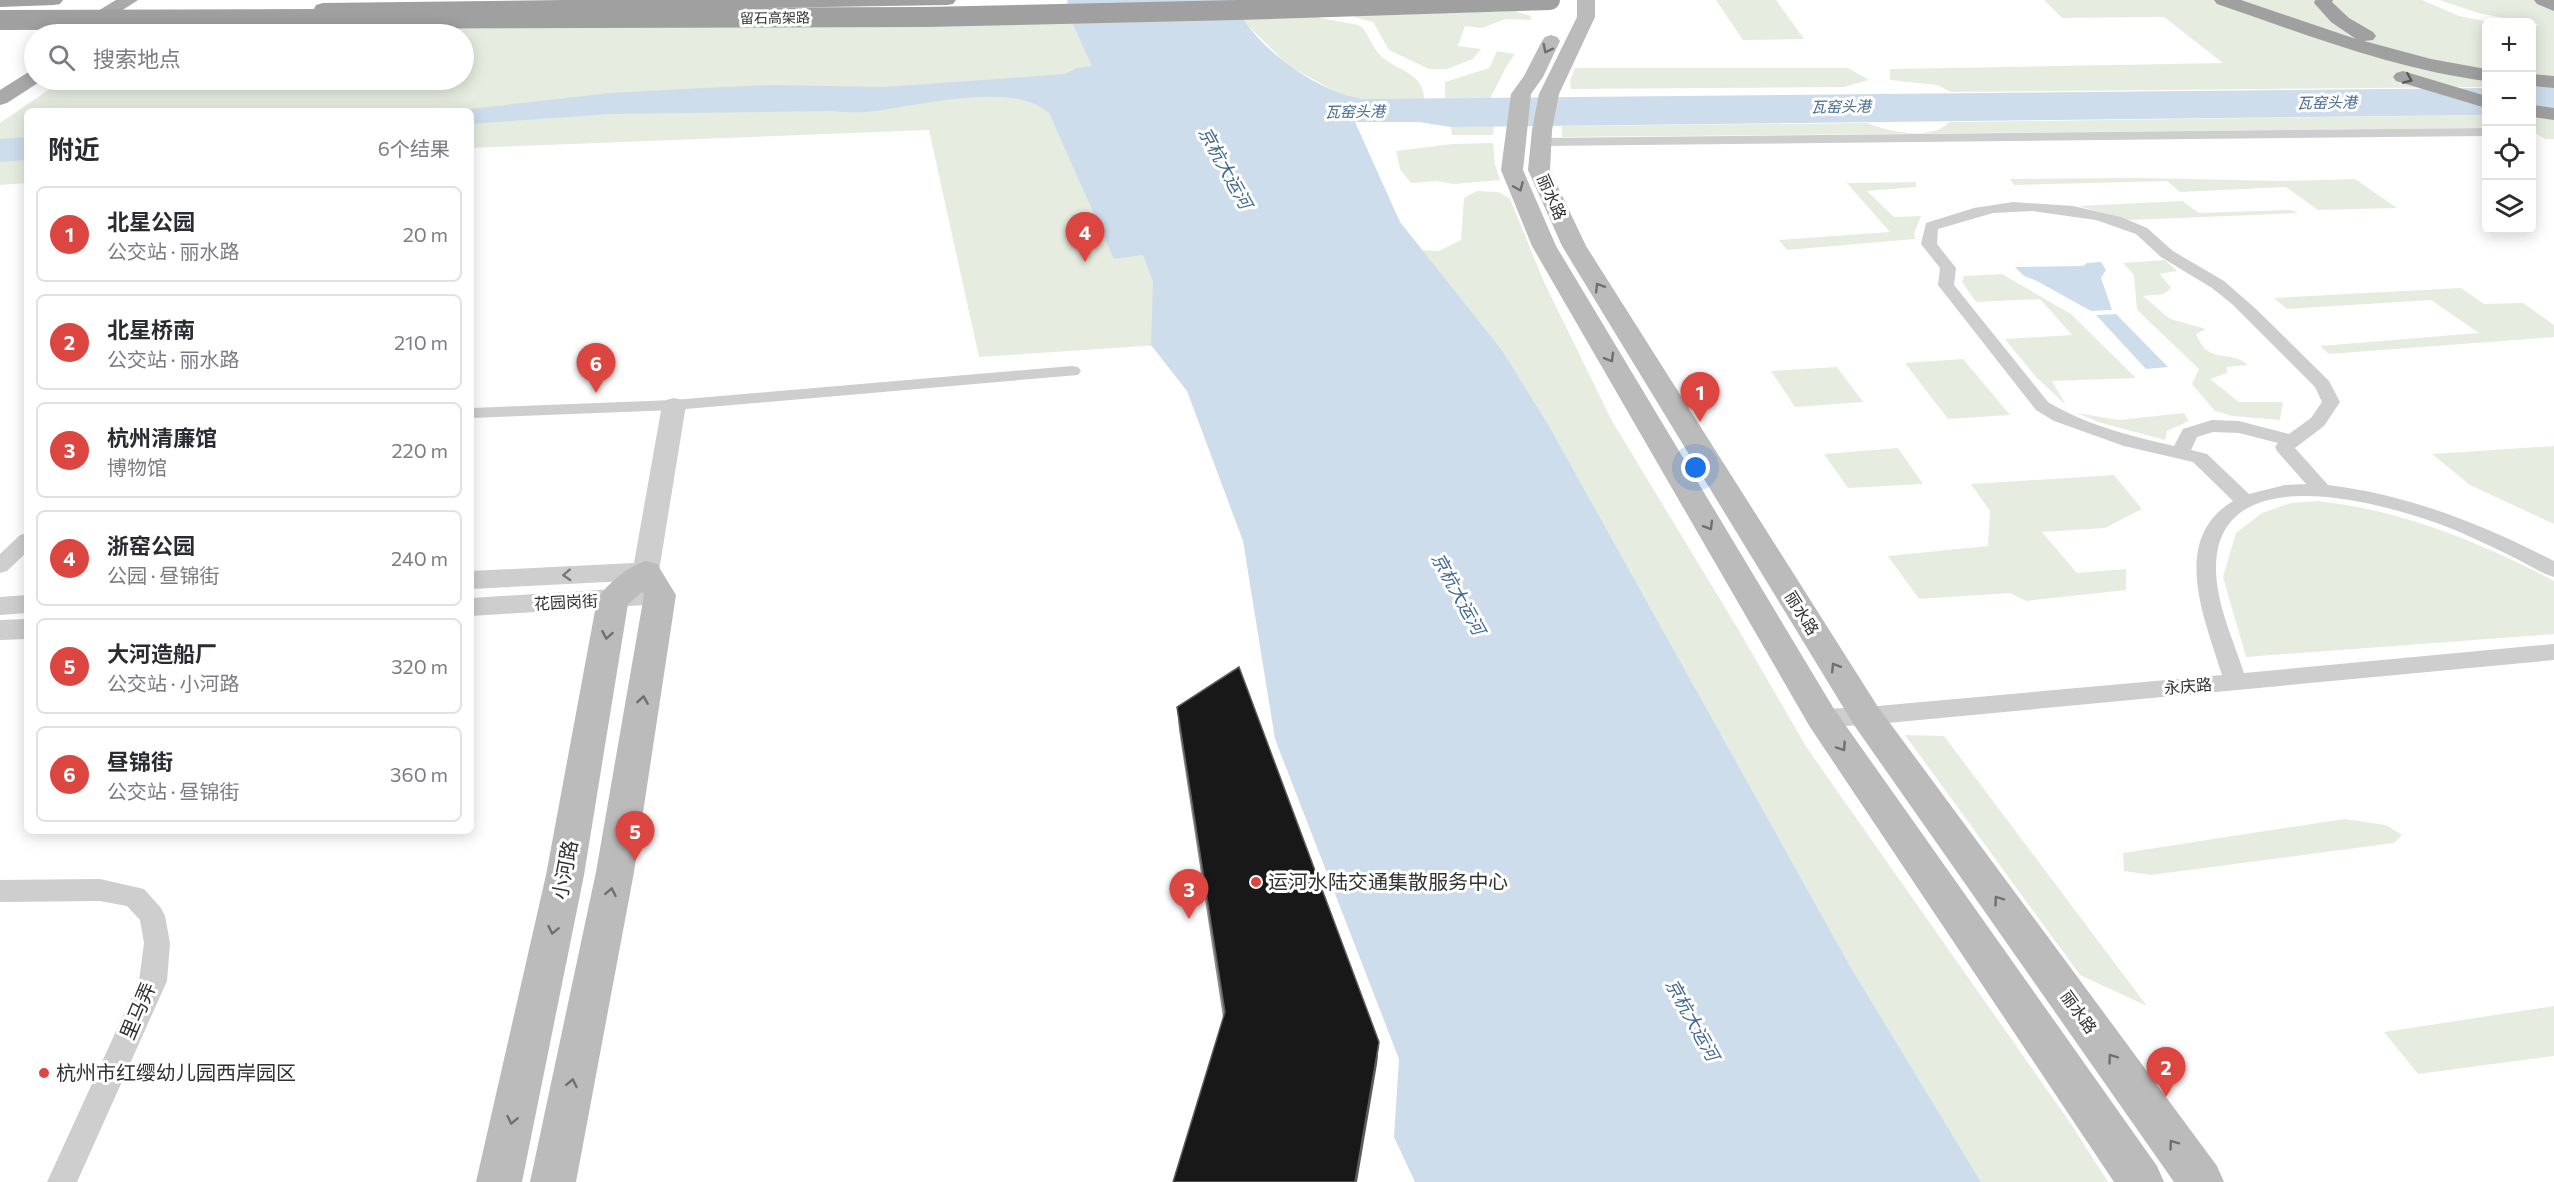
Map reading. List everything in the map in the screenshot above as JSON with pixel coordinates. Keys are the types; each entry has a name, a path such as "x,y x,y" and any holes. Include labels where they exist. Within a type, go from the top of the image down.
{"highway":[{"path":"0,2 54,0"},
{"path":"0,8 447,0"},
{"path":"315,9 947,0"},
{"path":"2223,0 2362,47 2430,65 2482,74"},
{"path":"2324,0 2334,17 2354,30 2388,45 2436,59 2482,67"},
{"path":"2543,0 2554,5"},
{"name":"留石高架路","path":"0,20 171,17 709,19 1560,3"},
{"path":"2279,19 2363,60 2418,83 2482,101"},
{"path":"2536,71 2554,71"},
{"path":"2536,80 2554,82"},
{"path":"2536,112 2554,114"}],"main road":[{"path":"93,24 126,7 153,0"},
{"path":"0,14 126,7 567,12 1328,0"},
{"name":"丽水路","path":"1586,0 1586,17 1533,133 1512,170 1544,246 1822,718 2141,1182"},
{"path":"109,24 126,7"},
{"name":"丽水路","path":"1558,27 1533,77 1521,94 1533,133 1539,170 1574,246 1866,716 2201,1182"},
{"path":"0,80 24,64"},
{"path":"0,99 24,83"},
{"path":"613,600 653,583"},
{"path":"553,1182 615,872 653,583"},
{"name":"小河路","path":"499,1182 565,875 613,600"}],"street":[{"path":"1533,133 2482,132"},
{"path":"2246,503 2200,458 2131,442 2060,417 2042,406 1946,285 1948,268 1929,244 1931,226 1968,213 2006,206 2038,205 2073,209 2103,216 2131,226 2147,235 2168,254 2225,290 2323,385 2331,402 2318,422 2284,447 2324,492"},
{"path":"474,413 674,405 1072,371"},
{"path":"653,583 674,405"},
{"path":"2180,453 2190,433 2212,426 2239,427 2293,441"},
{"path":"2236,682 2205,583 2209,541 2226,515 2246,503 2272,494 2295,490 2356,495 2433,516 2490,539 2554,570"},
{"path":"0,566 24,543"},
{"name":"花园岗街","path":"474,580 653,583"},
{"name":"花园岗街","path":"474,607 613,600"},
{"path":"0,606 24,604"},
{"path":"0,630 24,629"},
{"name":"永庆路","path":"1822,718 1866,716 2554,652"},
{"name":"里马弄","path":"0,891 100,890 135,897 152,916 157,944 153,981 62,1182"}],"shaded area":[{"path":"1716,0 1776,0 1804,39 1743,40"},
{"path":"2044,0 2422,0 2459,16 2482,21 2482,87 1951,92 1937,85 1890,80 1890,69 2223,63 2164,17 2062,18"},
{"path":"2439,0 2537,0 2554,6 2554,87 2536,87 2536,26 2541,25 2536,24 2536,18 2504,18 2478,13"},
{"path":"1515,11 1531,16 1531,20 1505,19 1482,28 1465,26 1458,46 1481,49 1473,59 1447,69 1429,69 1389,50 1373,22 1354,17 1359,15"},
{"path":"1305,15 1358,25 1363,28 1382,57 1420,83 1424,99 1364,99 1343,96 1289,66 1240,18"},
{"path":"1102,19 1251,339 979,357 929,130 474,148 474,108 24,108 24,183 0,185 0,123 48,90 474,90 474,24 427,24"},
{"path":"1497,51 1515,54 1490,98 1445,98 1445,82 1489,68"},
{"path":"1575,68 1848,68 1869,80 1844,87 1571,89 1570,81"},
{"path":"2482,115 2482,128 1562,137 1562,126 1868,123 1898,132 1922,133 1942,128 1949,122"},
{"path":"2536,115 2554,115 2554,139 2545,139 2536,133"},
{"path":"1494,126 1493,135 1452,135 1451,127"},
{"path":"1493,143 1495,165 1500,180 1454,184 1437,181 1411,183 1400,169 1396,151 1452,144"},
{"path":"2139,178 2286,181 2355,179 2397,208 2318,210 2286,187 2180,192 2167,181 2014,185 2010,179"},
{"path":"1916,182 1916,187 1867,191 1894,217 1921,216 1914,234 1915,239 1787,250 1779,240 1890,232 1847,183"},
{"path":"1477,191 1499,192 1510,199 1544,282 1612,421 1807,748 2071,1124 2108,1182 1981,1182 1850,966 1548,424 1502,350 1422,250 1439,251 1461,240 1464,198"},
{"path":"2182,201 2199,213 2291,210 2298,213 2130,220 2078,206"},
{"path":"2165,260 2177,271 2160,274 2171,288 2164,294 2143,296 2170,319 2206,329 2196,334 2201,344 2213,354 2241,360 2248,365 2227,367 2227,373 2210,379 2239,402 2283,402 2280,420 2232,416 2215,411 2192,384 2199,369 2137,310 2134,275 2123,263"},
{"path":"2002,274 2071,314 2136,378 2052,381 2066,405 2035,376 2005,339 2072,335 2040,299 1976,302 1962,282 1964,276"},
{"path":"2461,288 2484,304 2523,303 2554,325 2554,337 2329,354 2320,346 2479,333 2431,300 2287,309 2274,298"},
{"path":"1963,359 2010,415 1948,419 1905,363"},
{"path":"1837,367 1863,402 1795,407 1771,371"},
{"path":"2077,413 2119,420 2184,413 2189,421 2167,431 2165,440 2098,422"},
{"path":"2554,446 2554,524 2470,485 2432,454"},
{"path":"1898,448 1923,484 1848,488 1824,454"},
{"path":"2114,475 2142,509 2105,528 2042,532 2077,573 2126,569 2126,590 2026,601 2010,593 1919,599 1888,556 1988,546 1990,511 1971,484"},
{"path":"2318,501 2349,505 2410,520 2498,553 2554,581 2554,634 2246,657 2223,577 2236,533 2262,513 2291,503"},
{"path":"1905,735 1944,736 2147,1006 2080,975"},
{"path":"2344,819 2386,825 2402,835 2394,843 2151,875 2124,871 2123,853"},
{"path":"2554,1006 2554,1056 2418,1074 2384,1032"}],"water":[{"path":"1067,0 1232,0 1254,34 1288,64 1306,77 1326,87 1345,95 1364,99 2482,88 2482,115 1451,127 1419,122 1355,122 1400,222 1502,350 1548,424 1850,966 1981,1182 1415,1182 1394,1137 1399,1059 1275,739 1243,541 1187,391 1151,345 1153,282 1143,255 1114,259 1049,113 1032,103 1011,98 987,97 961,98 861,112 611,114 474,124 474,108 610,93 772,85 884,87 1065,74 1077,68 1092,66 1070,18"},
{"path":"2536,87 2554,87 2554,115 2536,115"},
{"path":"24,137 24,160 0,162 0,139"},
{"path":"2101,262 2106,270 2101,278 2112,310 2091,311 2024,276 2015,267 2083,266 2087,263"},
{"path":"2116,314 2168,367 2146,369 2096,315"}],"building":[{"name":"运河水陆交通集散服务中心","path":"1239,667 1379,1042 1355,1182 1173,1182 1225,1012 1177,707"}],"place":[{"name":"浙窑公园","path":"1085,262"},
{"name":"昼锦街","path":"596,393"},
{"name":"北星公园","path":"1700,422"},
{"name":"大河造船厂","path":"635,861"},
{"name":"运河水陆交通集散服务中心","path":"1256,882"},
{"name":"杭州清廉馆","path":"1189,919"},
{"name":"杭州市红缨幼儿园西岸园区","path":"44,1073"},
{"name":"北星桥南","path":"2166,1097"}],"water label":[{"name":"瓦窑头港","path":"2327,103"},
{"name":"瓦窑头港","path":"1841,107"},
{"name":"瓦窑头港","path":"1355,112"},
{"name":"京杭大运河","path":"1225,168"},
{"name":"京杭大运河","path":"1458,594"},
{"name":"京杭大运河","path":"1692,1020"}]}
